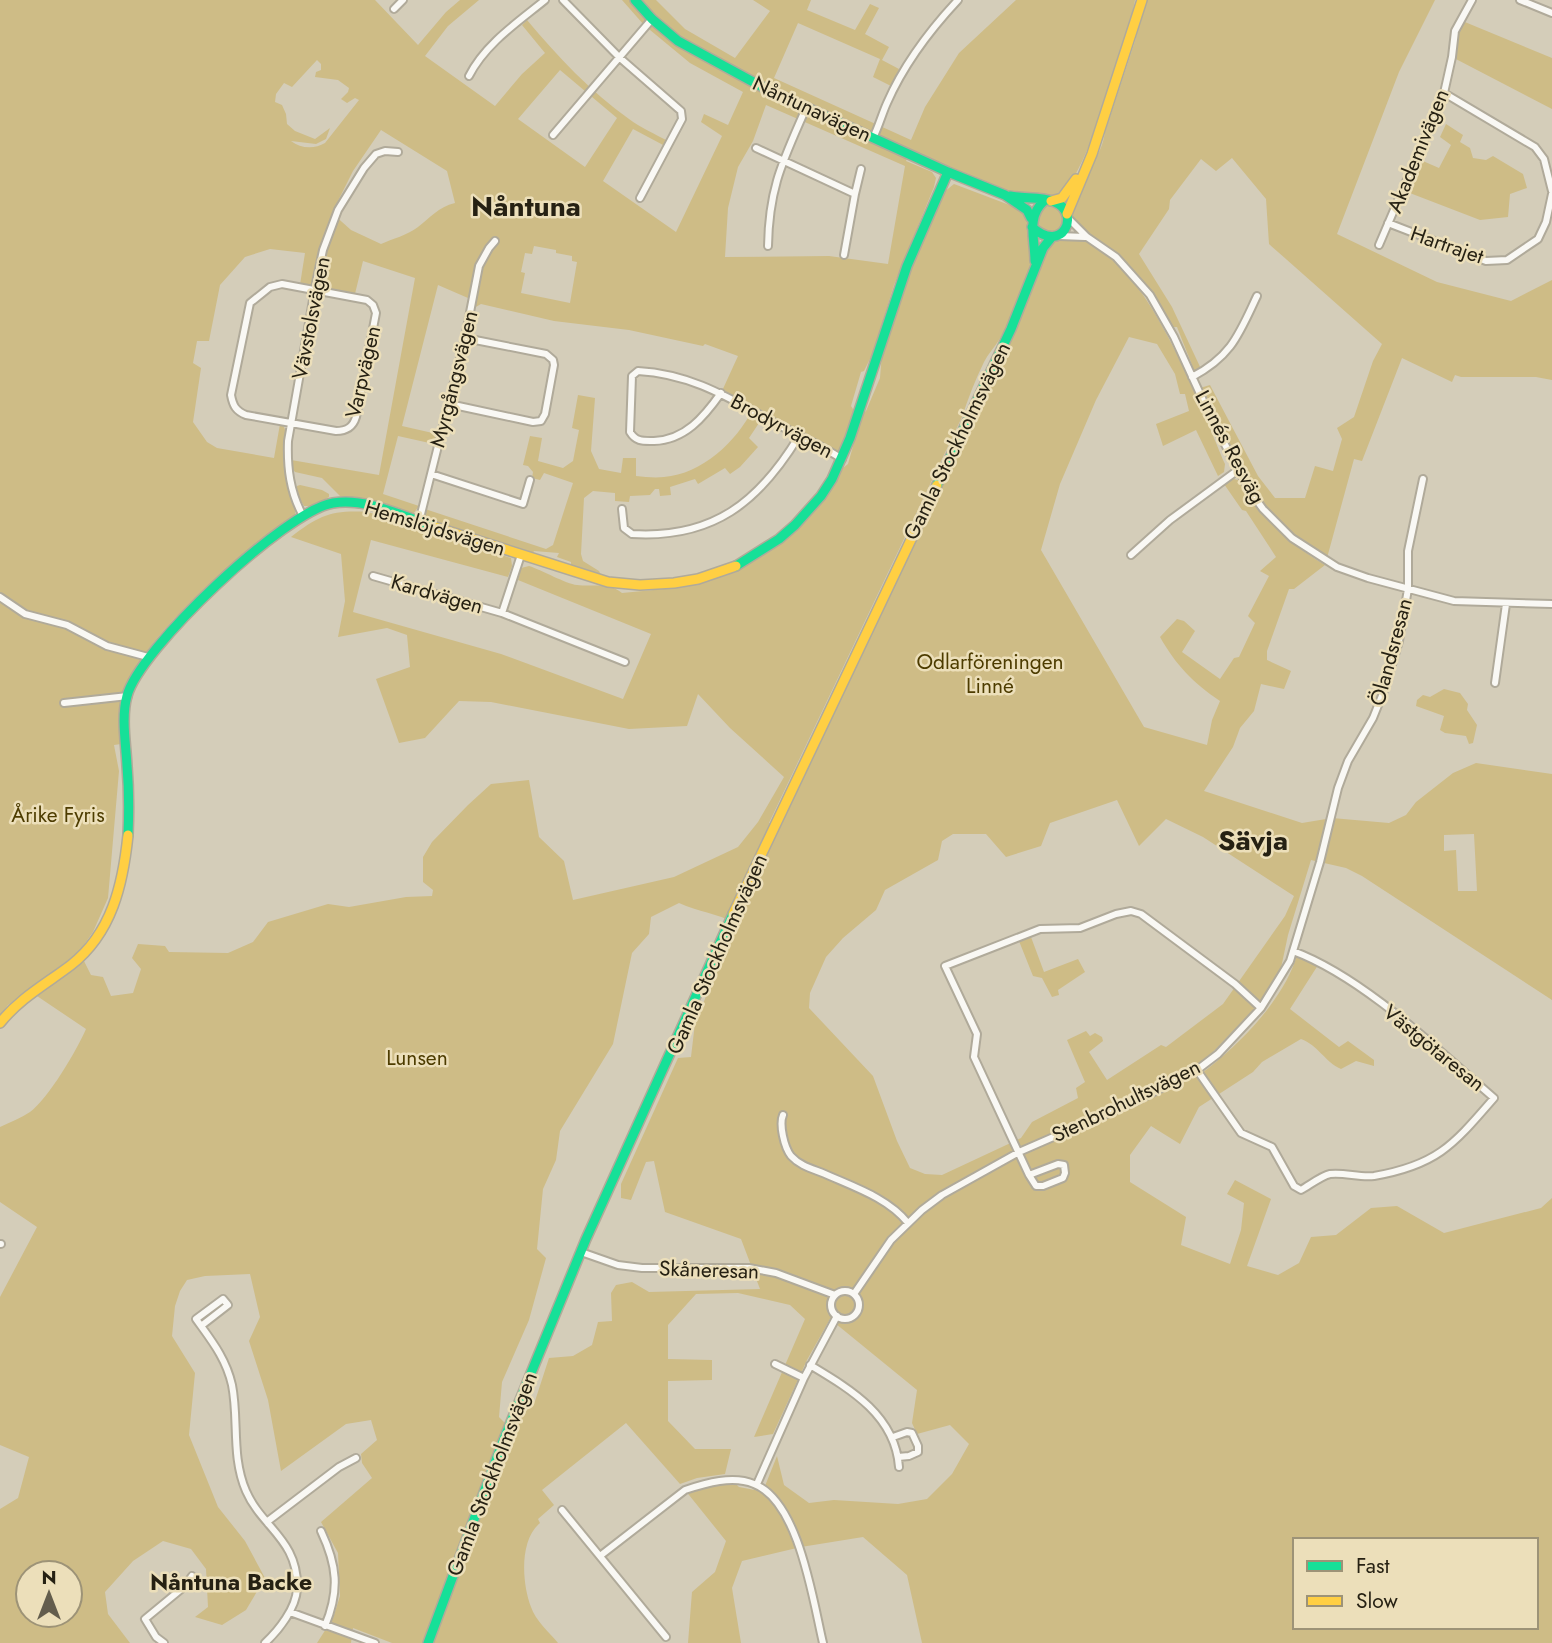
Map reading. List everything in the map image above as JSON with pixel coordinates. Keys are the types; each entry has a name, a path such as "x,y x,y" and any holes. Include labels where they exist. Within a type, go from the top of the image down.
{"street":[{"path":"394,9 403,0"},
{"path":"469,76 494,43 545,0"},
{"path":"563,0 620,58 682,112 682,119 640,198"},
{"name":"Nåntunavägen","path":"635,0 652,19 689,48 806,108 1005,195 1027,210 1032,222"},
{"path":"873,138 909,61 927,34 958,0"},
{"path":"1055,237 1067,227 1068,215 1118,79 1142,0"},
{"name":"Akademivägen","path":"1379,245 1444,93 1452,57 1454,31 1472,0"},
{"path":"1520,0 1552,13"},
{"path":"553,135 652,19"},
{"name":"Hartrajet","path":"1388,223 1486,261 1507,260 1538,239 1546,222 1552,192 1544,159 1535,147 1444,93"},
{"path":"768,246 771,199 783,160 806,108"},
{"path":"756,148 855,194"},
{"name":"Vävstolsvägen","path":"303,516 288,472 288,442 323,250 338,210 363,168 376,154 385,151 398,152"},
{"path":"1087,237 1038,234 1032,222 1037,206 1062,198 1068,192 1092,154"},
{"path":"844,255 861,169"},
{"name":"Hemslöjdsvägen","path":"0,1023 24,997 90,950 108,922 122,876 127,829 129,803 125,723 128,696 135,675 148,657 169,631 218,584 303,516 340,501 369,505 582,575 625,585 698,579 739,565 794,526 821,496 842,459 906,266 948,172"},
{"name":"Nåntunavägen","path":"1005,195 1048,201"},
{"path":"1048,201 1061,205 1068,215"},
{"name":"Linnés Resväg","path":"1068,215 1087,237 1116,257 1150,295 1238,470 1262,509 1292,538 1336,567 1454,601 1552,604"},
{"name":"Gamla Stockholmsvägen","path":"1032,222 1036,251 1033,277"},
{"name":"Gamla Stockholmsvägen","path":"428,1643 502,1444 581,1252 746,886 1011,329 1043,248 1055,237"},
{"name":"Myrgångsvägen","path":"419,522 465,338 479,266 495,241"},
{"name":"Varpvägen","path":"282,284 367,300 376,313 354,423 346,430 337,431 292,422 238,411 232,404 231,395 250,303 270,287 282,284"},
{"path":"1192,377 1226,353 1257,296"},
{"path":"449,404 533,422 541,421 545,414 553,360 545,355 465,338"},
{"name":"Brodyrvägen","path":"721,393 692,427 670,439 641,441 634,438 630,432 631,380 635,373 669,374 721,393 842,459"},
{"path":"622,509 624,528 632,534 667,533 701,526 733,510 763,486 777,471 799,436"},
{"path":"1131,555 1170,520 1238,470"},
{"path":"431,474 523,504 530,481"},
{"name":"Ölandsresan","path":"1332,818 1338,788 1348,761 1373,718 1399,640 1408,589 1408,551 1423,479"},
{"name":"Kardvägen","path":"502,613 521,555"},
{"name":"Kardvägen","path":"373,576 502,613 625,662"},
{"path":"0,597 25,614 67,625 107,646 148,657"},
{"path":"1495,683 1506,604"},
{"path":"64,703 128,696"},
{"name":"Stenbrohultsvägen","path":"757,1484 810,1365 837,1316 845,1319 857,1313 859,1303 854,1294 891,1240 908,1223 942,1195 1019,1152 1136,1101 1197,1070 1218,1054 1261,1008 1290,961 1332,818"},
{"path":"1029,1175 974,1057 977,1034 945,966 1040,929 1080,928 1131,911 1141,915 1235,985 1261,1008"},
{"name":"Västgötaresan","path":"1197,1070 1241,1133 1272,1147 1294,1186 1301,1189 1329,1174 1372,1176 1423,1162 1440,1154 1455,1142 1494,1098 1403,1021 1330,967 1293,951"},
{"path":"783,1115 782,1128 791,1155 802,1164 879,1199 899,1211 908,1223"},
{"name":"Stenbrohultsvägen","path":"1058,1164 1064,1165 1065,1168 1063,1178 1044,1186 1036,1186 1029,1175 1058,1164"},
{"name":"Skåneresan","path":"581,1252 618,1265 642,1268 749,1268 776,1273 835,1295"},
{"path":"837,1316 831,1306 835,1295 845,1291 854,1294"},
{"path":"201,1326 228,1305 223,1299 196,1319 201,1326 220,1352 232,1384 236,1450 241,1478 252,1502 295,1562 297,1591 290,1612 265,1643"},
{"path":"775,1364 804,1378"},
{"path":"810,1365 845,1386 876,1413 893,1437 899,1467"},
{"path":"893,1437 912,1433 918,1446 918,1452 898,1457"},
{"path":"268,1521 348,1461 356,1458"},
{"path":"600,1556 681,1492 717,1482 741,1480 757,1484 767,1492 789,1520 801,1547 823,1643"},
{"path":"562,1510 666,1637"},
{"path":"321,1531 332,1553 335,1580 334,1605 325,1626"},
{"path":"164,1643 156,1637 145,1619 185,1586 192,1576"},
{"path":"290,1612 374,1643"}],"green space":[{"name":"Årike Fyris","path":"0,0 375,0 418,45 460,0 479,0 448,26 425,56 495,106 522,74 545,53 522,25 527,20 562,60 601,97 634,122 668,141 665,146 633,129 603,181 676,232 722,136 701,122 704,114 728,125 743,92 690,63 644,25 622,0 656,0 685,29 735,58 770,11 753,0 811,0 807,10 855,30 870,4 879,8 865,34 889,47 882,60 899,69 891,86 873,77 880,59 798,23 774,78 911,140 925,107 959,53 1016,0 1135,0 1115,74 1092,139 1068,187 1057,196 1040,197 1002,190 910,152 906,161 932,172 936,178 934,187 894,285 873,353 861,372 851,406 855,412 843,447 837,451 765,414 749,438 758,447 730,474 725,468 698,484 695,479 670,487 671,495 660,496 659,489 655,489 650,495 630,496 629,502 615,501 615,493 593,491 584,498 581,554 583,561 599,571 602,577 581,572 571,566 571,562 557,557 559,553 534,551 532,554 429,521 424,514 425,509 546,549 553,545 573,483 544,473 540,480 532,478 533,472 523,465 530,436 542,438 538,461 563,468 573,461 579,430 572,428 578,395 595,398 591,451 599,469 621,473 623,458 636,458 636,476 664,477 692,470 727,444 753,409 722,391 738,356 705,344 703,346 629,330 554,321 481,304 474,308 468,298 438,285 402,426 437,434 434,444 398,436 383,494 419,506 413,514 409,514 379,504 340,496 322,478 295,472 291,467 291,460 379,475 415,278 363,261 353,302 299,291 305,253 270,249 245,257 220,285 209,341 197,341 193,363 201,368 193,422 207,442 217,448 274,458 280,424 283,425 286,440 284,465 295,516 213,580 160,635 134,671 125,693 121,744 114,745 119,771 108,898 93,932 79,952 8,1005 0,1016","holes":["317,60 321,64 321,70 316,72 315,77 338,80 349,88 341,99 347,103 355,98 359,100 325,143 304,147 291,141 316,144 326,139 330,128 315,139 295,131 287,124 282,105 275,102 276,94 284,83 292,87","560,70 617,118 585,167 518,119","766,105 905,166 888,264 829,256 725,257 728,208 738,167 753,141","381,130 447,171 455,203 439,210 410,232 381,244 351,230 332,213 353,171","534,246 572,256 572,261 577,262 570,303 521,293 525,253 532,254"]},
{"path":"1145,0 1435,0 1399,72 1337,234 1437,282 1511,301 1552,280 1552,380 1536,377 1455,375 1452,382 1402,358 1362,461 1354,459 1327,558 1285,527 1260,502 1231,455 1200,388 1210,385 1258,476 1275,498 1305,498 1315,466 1333,471 1342,439 1337,428 1354,417 1373,361 1382,344 1269,244 1266,199 1232,158 1216,171 1201,159 1170,200 1169,209 1139,254 1172,307 1202,371 1189,367 1192,365 1177,327 1173,327 1137,276 1119,257 1081,229 1073,219 1072,212 1084,178 1102,143 1135,41"},
{"path":"1460,20 1552,58 1552,109 1452,57"},
{"path":"1446,124 1463,135 1460,142 1470,148 1473,158 1486,160 1493,156 1523,174 1527,188 1510,194 1508,217 1480,220 1402,190 1416,158 1439,168 1451,145 1440,137"},
{"name":"Lunsen","path":"954,184 1020,209 1028,223 1032,239 1028,275 1022,293 999,340 987,356 962,417 769,823 782,824 809,760 1037,278 1046,250 1055,242 1071,239 1096,246 1121,266 1144,296 1184,369 1225,464 1224,472 1218,476 1196,430 1163,446 1156,424 1189,411 1185,394 1180,394 1175,374 1157,344 1129,337 1096,400 1060,484 1041,550 1144,727 1207,745 1212,720 1220,701 1186,673 1160,637 1177,619 1184,621 1195,631 1182,652 1220,679 1234,658 1239,657 1255,623 1248,616 1269,576 1260,571 1276,557 1246,511 1242,510 1224,484 1234,479 1238,480 1276,528 1325,565 1294,589 1289,589 1267,651 1267,660 1291,671 1284,689 1261,684 1254,711 1240,728 1233,747 1204,791 1302,823 1332,818 1389,823 1406,815 1416,802 1453,773 1476,763 1552,774 1552,1000 1362,876 1346,868 1311,860 1281,968 1260,1003 1213,1052 1193,1068 1211,1092 1202,1073 1231,1049 1271,1005 1291,972 1297,955 1320,962 1290,1009 1339,1047 1348,1041 1374,1060 1374,1066 1356,1061 1341,1069 1301,1039 1262,1062 1253,1072 1199,1107 1180,1144 1151,1126 1130,1155 1130,1182 1186,1217 1181,1245 1230,1264 1241,1230 1244,1203 1227,1194 1235,1180 1271,1199 1247,1266 1278,1275 1299,1263 1311,1237 1336,1235 1371,1208 1397,1206 1444,1233 1541,1208 1552,1198 1552,1643 922,1643 907,1575 863,1537 801,1547 742,1561 732,1588 741,1643 688,1643 692,1592 715,1572 726,1541 685,1490 732,1480 739,1487 766,1492 765,1486 777,1456 784,1485 809,1503 834,1500 898,1504 927,1499 952,1474 969,1444 950,1425 917,1434 912,1423 917,1390 830,1319 807,1360 773,1434 754,1437 805,1319 790,1305 738,1293 696,1294 668,1325 668,1359 712,1360 712,1380 668,1381 668,1421 695,1449 731,1449 725,1474 697,1478 680,1484 626,1423 542,1490 554,1505 538,1519 540,1523 528,1540 524,1575 533,1612 558,1643 392,1643 353,1628 351,1643 317,1643 333,1618 340,1596 338,1553 321,1522 372,1478 362,1463 361,1454 377,1440 371,1420 346,1424 281,1471 268,1400 249,1341 260,1317 250,1274 205,1276 187,1280 175,1306 172,1336 195,1373 189,1435 218,1507 245,1541 265,1578 246,1610 222,1625 195,1617 208,1607 206,1569 191,1549 163,1541 133,1561 105,1592 108,1614 130,1643 0,1643 0,1509 18,1498 29,1457 0,1445 0,1297 37,1227 0,1202 0,1127 37,1106 61,1074 86,1029 34,994 84,961 91,975 103,977 111,996 133,993 141,969 132,958 138,944 165,946 169,952 228,953 253,942 268,922 328,904 349,907 406,897 432,896 433,890 423,882 423,857 432,842 491,784 529,780 539,837 564,861 573,900 674,877 738,847 758,822 784,777 730,728 698,694 687,726 629,729 491,702 459,701 425,738 399,743 376,679 410,667 407,635 387,628 338,637 345,601 341,554 291,537 318,519 335,513 368,512 511,558 512,566 508,577 371,540 353,612 501,654 623,699 651,634 518,580 521,568 529,566 572,584 606,586 622,593 685,587 705,582 756,560 808,519 826,498 848,464 862,414 866,411 880,378 882,353 908,274 944,192","holes":["1117,800 1139,846 1166,819 1203,837 1294,896 1285,916 1223,1004 1166,1047 1161,1045 1107,1080 1089,1052 1103,1041 1102,1037 1095,1033 1090,1036 1086,1031 1067,1040 1085,1082 1076,1088 1078,1098 1032,1122 1021,1138 942,1175 925,1174 910,1168 873,1076 809,1008 810,993 826,957 843,938 876,910 885,890 938,860 942,841 953,834 986,834 1006,857 1041,846 1050,823","1474,834 1477,891 1458,891 1456,850 1444,851 1444,835","679,903 736,924 695,1023 691,1057 678,1058 621,1184 621,1198 631,1200 646,1162 654,1161 665,1212 741,1239 760,1289 649,1292 632,1282 616,1285 611,1293 612,1321 598,1322 592,1345 573,1356 549,1358 535,1401 524,1413 514,1432 499,1417 502,1382 529,1320 546,1258 537,1249 543,1189 556,1160 560,1131 613,1044 632,953 649,934 651,917"]},
{"path":"1050,205 1060,209 1064,219 1060,229 1050,233 1040,229 1036,219 1040,209"},
{"path":"297,486 322,490 329,494 329,497 313,506 304,506 296,493"},
{"path":"1444,689 1460,693 1468,704 1467,710 1477,725 1473,743 1469,744 1466,736 1440,730 1444,716 1416,706 1417,700 1423,695 1430,697"},
{"path":"1031,937 1044,972 1078,959 1085,972 1058,990 1059,995 1052,997 1042,978 1033,976 1019,941"}],"traffic: fast":[{"path":"635,0 678,41 768,90 1005,195 1027,210 1031,218"},
{"path":"736,566 779,539 795,525 832,479 850,438 907,266 948,172"},
{"path":"1010,196 1050,200 1063,207 1067,214 1065,229 1060,234 1043,234 1032,227"},
{"path":"1035,261 1033,221 1038,207 1044,201"},
{"path":"937,485 1011,329 1043,248 1051,238"},
{"path":"128,835 124,722 127,696 137,675 185,616 216,585 282,530 311,512 333,503 372,505 435,527"},
{"path":"428,1643 502,1444 586,1239 733,914"}],"traffic: slow":[{"path":"1067,214 1092,154 1142,0"},
{"path":"1051,201 1062,198 1076,179"},
{"path":"733,914 937,485"},
{"path":"435,527 608,582 640,585 674,583 698,579 736,566"},
{"path":"0,1023 25,999 71,965 96,938 106,923 119,889 128,835"}],"district":[{"name":"Nåntuna","path":"526,206"},
{"name":"Sävja","path":"1253,840"},
{"name":"Nåntuna Backe","path":"231,1582"}],"park label":[{"name":"Odlarföreningen Linné","path":"990,674"}]}
